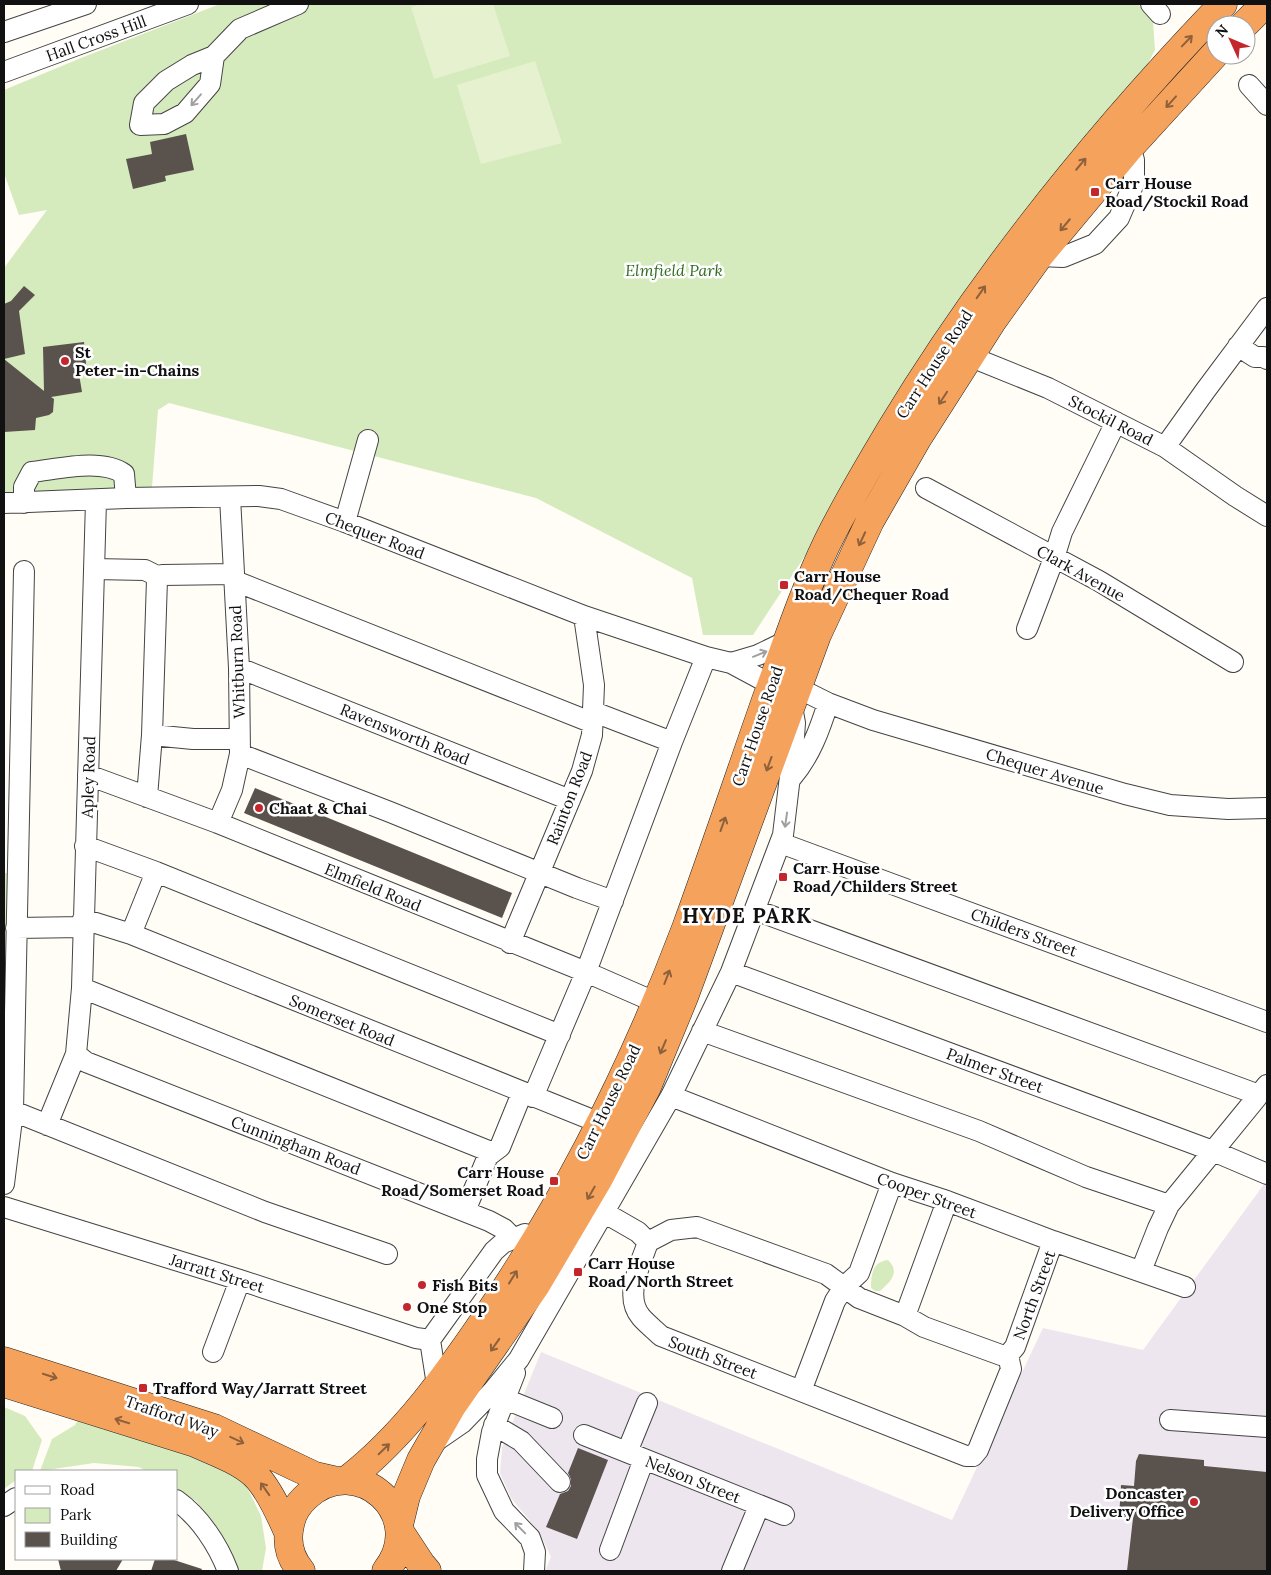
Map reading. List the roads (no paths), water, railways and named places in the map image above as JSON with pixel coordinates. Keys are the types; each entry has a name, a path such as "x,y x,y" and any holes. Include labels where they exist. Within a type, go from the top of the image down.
{"highway":[{"name":"Carr House Road","path":"288,1538 291,1519 298,1504 316,1488 342,1481 386,1447 406,1426 501,1295 544,1227 600,1123 657,1003 687,925 787,641 826,545 853,494 917,387 943,346 995,274 1061,188 1178,51 1223,4"},
{"path":"1254,15 1265,4"},
{"name":"Carr House Road","path":"386,1571 395,1560 400,1543 400,1528 406,1496 421,1460 452,1406 536,1286 598,1180 647,1087 684,997 817,635 870,521 917,439 969,357 1039,256 1130,147 1206,64"},
{"name":"Trafford Way","path":"4,1361 214,1428 315,1476 363,1483 383,1496 394,1510 400,1528 427,1571"},
{"name":"Trafford Way","path":"4,1383 195,1443 226,1456 255,1475 274,1503 288,1538 292,1557 301,1571"},
{"path":"281,1571 288,1538"}],"street":[{"path":"4,32 86,4"},
{"name":"Hall Cross Hill","path":"4,72 188,4"},
{"path":"214,56 240,29 298,4"},
{"path":"1249,85 1267,105"},
{"path":"1039,256 1064,257 1095,244 1119,218 1134,183 1134,160 1130,147"},
{"path":"1165,447 1267,308"},
{"name":"Stockil Road","path":"943,346 1048,388 1165,447 1267,516"},
{"path":"1238,346 1255,357 1267,359"},
{"path":"1027,629 1062,532 1116,422"},
{"path":"345,522 368,440"},
{"path":"24,503 24,487 32,472 96,465 116,468 124,474 126,498"},
{"name":"Clark Avenue","path":"926,488 1099,582 1234,662"},
{"name":"Chequer Road","path":"4,503 96,501 126,498 259,496 281,499 345,522 584,616 706,657 730,663 772,685"},
{"name":"Whitburn Road","path":"218,823 232,790 239,747 239,668 230,497"},
{"name":"Apley Road","path":"48,1125 76,1054 82,988 96,501"},
{"path":"94,569 144,570 154,574 157,579 152,735 147,797"},
{"path":"4,1184 13,1111 24,571"},
{"path":"157,579 162,575 235,578 593,718 672,742"},
{"name":"Rainton Road","path":"510,943 588,753 593,718 594,685 584,616"},
{"name":"Chequer Road","path":"730,663 758,655 787,641"},
{"path":"465,1211 488,1156 500,1148 560,1035 586,972 672,742 706,657"},
{"name":"Ravensworth Road","path":"239,668 570,800"},
{"path":"534,1571 535,1552 530,1538 504,1511 487,1475 492,1434 520,1359 671,1096 731,972 780,846 791,779 796,692"},
{"name":"Chequer Avenue","path":"796,692 806,692 828,703 873,720 1125,794 1170,805 1228,809 1267,808"},
{"path":"791,779 817,736 828,703"},
{"path":"152,735 193,739 239,747 390,812 613,901"},
{"name":"Elmfield Road","path":"88,775 218,823 510,943 586,972 657,1003"},
{"name":"Childers Street","path":"780,846 786,845 1267,1022"},
{"path":"85,846 156,872 560,1035"},
{"path":"131,934 156,872"},
{"path":"755,910 1263,1090 1169,1205 1141,1271"},
{"name":"Somerset Road","path":"16,928 83,923 131,934 600,1123"},
{"name":"Palmer Street","path":"731,972 1213,1151 1263,1172"},
{"path":"82,988 492,1152"},
{"path":"702,1031 979,1131 1086,1177 1169,1205"},
{"name":"Cunningham Road","path":"76,1054 86,1062 465,1211 504,1229 513,1238"},
{"name":"Cooper Street","path":"671,1096 892,1183 946,1201 1053,1242 1184,1287"},
{"path":"13,1111 265,1212 386,1254"},
{"path":"800,1391 835,1301 844,1287 858,1274 892,1183"},
{"path":"905,1316 946,1201"},
{"name":"Jarratt Street","path":"4,1207 240,1280 416,1338 430,1340"},
{"path":"605,1213 638,1232 648,1242"},
{"path":"437,1385 430,1340 494,1251 503,1243 513,1238 544,1227"},
{"name":"North Street","path":"648,1242 671,1230 697,1227 826,1274 859,1298 905,1316 924,1327 1001,1356 1008,1355 1015,1347 1053,1242"},
{"name":"South Street","path":"648,1242 638,1269 634,1292 636,1308 640,1316 661,1336 966,1456 974,1456 978,1450 1012,1369 1008,1355"},
{"path":"213,1352 240,1280"},
{"path":"430,1445 465,1420 520,1359"},
{"path":"505,1399 552,1418"},
{"name":"Nelson Street","path":"636,1456 647,1402"},
{"path":"465,1420 477,1422 492,1434 521,1441 560,1482"},
{"path":"1170,1420 1267,1427"},
{"name":"Nelson Street","path":"584,1435 784,1515"},
{"path":"610,1550 636,1456"},
{"path":"4,1506 15,1499"},
{"path":"178,1502 207,1532 228,1571"},
{"name":"Nelson Street","path":"732,1571 759,1506"}],"place":[{"name":"Carr House Road/Stockil Road","path":"1095,192"},
{"name":"St Peter-in-Chains","path":"65,361"},
{"name":"Carr House Road/Chequer Road","path":"784,585"},
{"name":"Chaat & Chai","path":"259,808"},
{"name":"Carr House Road/Childers Street","path":"783,877"},
{"name":"Carr House Road/Somerset Road","path":"554,1181"},
{"name":"Carr House Road/North Street","path":"578,1272"},
{"name":"Fish Bits","path":"422,1285"},
{"name":"One Stop","path":"407,1307"},
{"name":"Trafford Way/Jarratt Street","path":"143,1388"},
{"name":"Doncaster Delivery Office","path":"1194,1502"}],"district":[{"name":"HYDE PARK","path":"747,916"}],"park label":[{"name":"Elmfield Park","path":"674,270"}]}
